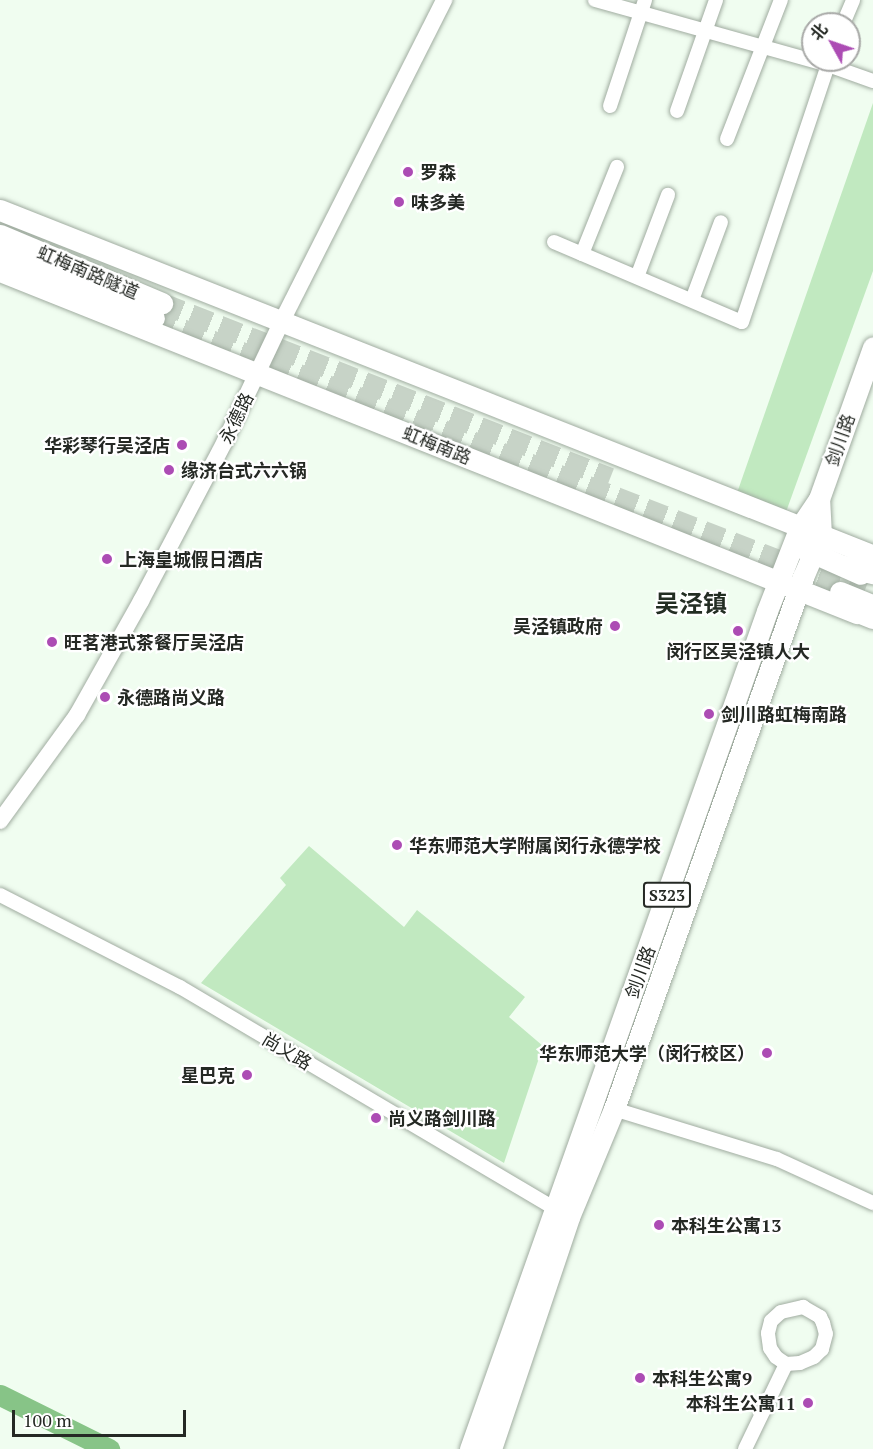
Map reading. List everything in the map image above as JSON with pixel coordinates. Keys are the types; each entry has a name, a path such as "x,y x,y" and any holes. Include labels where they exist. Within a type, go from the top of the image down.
{"main road":[{"path":"0,210 282,321 797,536 862,557 873,573"},
{"name":"虹梅南路隧道","path":"4,251 158,310"},
{"name":"虹梅南路","path":"4,251 258,373 801,583 873,605"},
{"name":"剑川路","path":"490,1449 562,1213 781,575 797,536 819,499 873,347"},
{"name":"剑川路","path":"470,1449 562,1213 614,1109 801,583 817,544 819,499"},
{"path":"862,557 873,579"},
{"name":"虹梅南路","path":"801,583 873,620"}],"street":[{"name":"永德路","path":"0,821 77,715 141,601 258,373 444,0"},
{"path":"595,0 643,6 704,30 801,55"},
{"path":"677,111 716,0"},
{"path":"727,139 781,0"},
{"path":"610,106 643,6"},
{"path":"554,242 742,322 826,72"},
{"path":"851,72 873,81"},
{"path":"582,254 617,167"},
{"path":"637,277 668,195"},
{"path":"692,300 721,222"},
{"name":"尚义路","path":"0,895 180,987 562,1213"},
{"path":"614,1109 777,1159 873,1203"},
{"path":"803,1307 820,1317 823,1323 826,1334 822,1349 807,1360 786,1364 776,1357 770,1348 768,1333 771,1321 781,1312 803,1307"},
{"path":"745,1449 786,1364"}],"green space":[{"path":"873,103 873,271 786,512 737,493"},
{"path":"309,846 404,927 417,910 525,997 509,1017 543,1046 504,1163 201,983 286,885 280,878"}],"waterway":[{"path":"0,1395 109,1449"}],"tunnel":[{"path":"162,303 610,478"},
{"path":"154,318 864,593"}],"place":[{"name":"罗森","path":"408,172"},
{"name":"味多美","path":"399,202"},
{"name":"华彩琴行吴泾店","path":"182,445"},
{"name":"缘济台式六六锅","path":"169,470"},
{"name":"上海皇城假日酒店","path":"107,559"},
{"name":"吴泾镇政府","path":"615,626"},
{"name":"闵行区吴泾镇人大","path":"738,631"},
{"name":"旺茗港式茶餐厅吴泾店","path":"52,642"},
{"name":"永德路尚义路","path":"105,697"},
{"name":"剑川路虹梅南路","path":"709,714"},
{"name":"华东师范大学附属闵行永德学校","path":"397,845"},
{"name":"华东师范大学（闵行校区）","path":"767,1053"},
{"name":"星巴克","path":"247,1075"},
{"name":"尚义路剑川路","path":"376,1118"},
{"name":"本科生公寓13","path":"659,1225"},
{"name":"本科生公寓9","path":"640,1378"},
{"name":"本科生公寓11","path":"808,1403"}],"district":[{"name":"吴泾镇","path":"691,604"}]}
